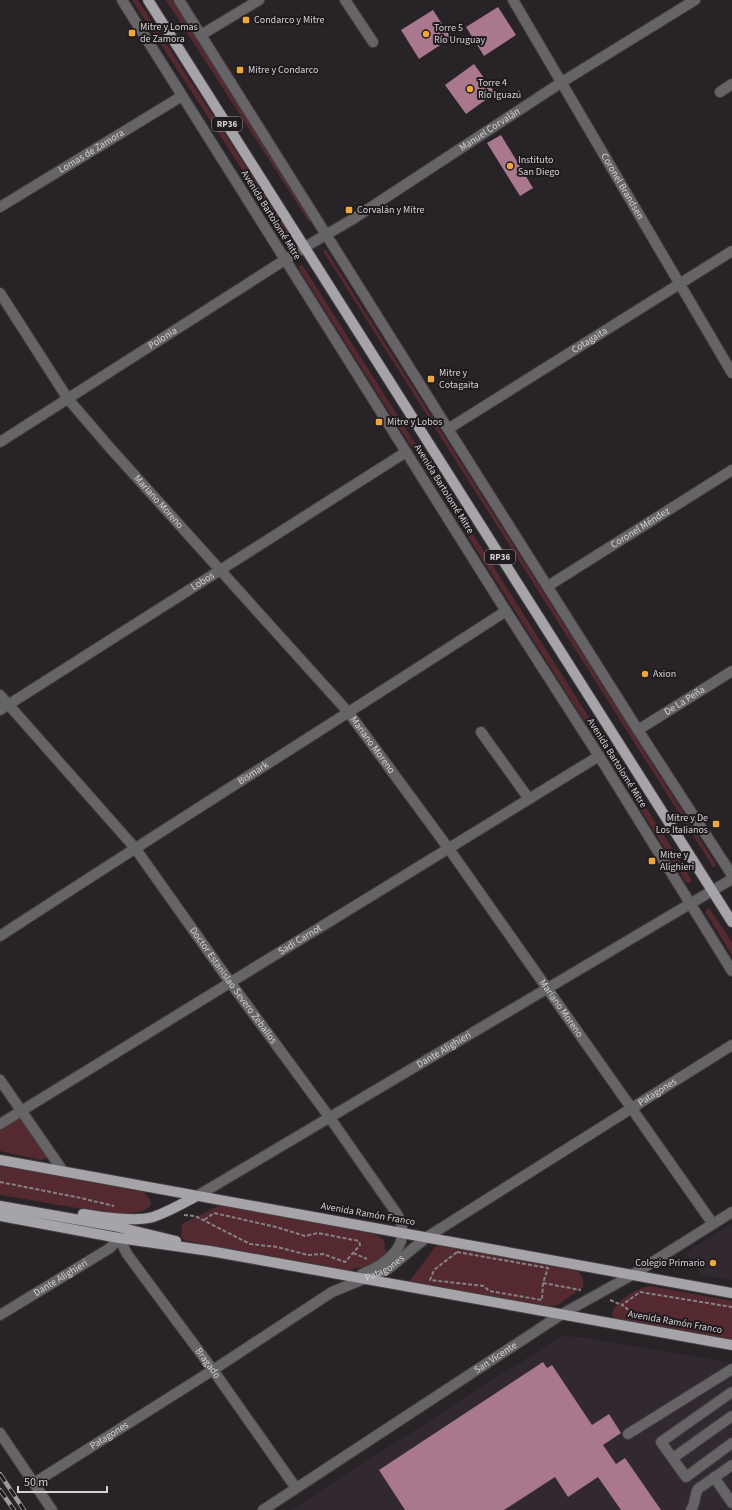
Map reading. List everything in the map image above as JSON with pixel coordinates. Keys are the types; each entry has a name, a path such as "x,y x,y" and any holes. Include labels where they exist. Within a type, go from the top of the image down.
{"main road":[{"name":"Avenida Bartolomé Mitre","path":"148,0 732,922"},
{"name":"Avenida Ramón Franco","path":"0,1160 63,1170 732,1293"},
{"path":"0,1199 88,1215 112,1218 142,1218 153,1217 198,1196"},
{"path":"0,1206 154,1235 210,1251"},
{"name":"Avenida Ramón Franco","path":"0,1216 119,1238 210,1251 366,1278 732,1345"}],"street":[{"name":"Avenida Bartolomé Mitre","path":"122,0 506,611 599,756 732,971"},
{"path":"179,0 638,730 732,875"},
{"path":"201,36 259,0"},
{"path":"345,0 372,42"},
{"name":"Coronel Brandsen","path":"513,0 732,373"},
{"name":"Manuel Corvalán","path":"326,234 353,219 562,82 695,0"},
{"path":"720,92 732,84"},
{"name":"Lomas de Zamora","path":"0,207 182,96"},
{"name":"Polonia","path":"0,442 326,234"},
{"name":"Cotagaita","path":"448,429 732,251"},
{"name":"Mariano Moreno","path":"0,293 68,399 220,571 349,713 449,849 713,1224"},
{"name":"Lobos","path":"4,708 406,452"},
{"name":"Coronel Méndez","path":"548,586 732,470"},
{"name":"Bismark","path":"0,936 506,611"},
{"name":"De La Peña","path":"638,730 732,671"},
{"name":"Doctor Estanislao Severo Zeballos","path":"0,695 4,708 135,848 230,982 330,1118 401,1220 404,1233"},
{"path":"481,732 530,799"},
{"name":"Sadi Carnot","path":"0,1124 599,756"},
{"name":"Dante Alighieri","path":"198,1196 732,879"},
{"name":"Patagones","path":"34,1483 213,1370 332,1292 388,1269 427,1237 732,1045"},
{"path":"0,1080 63,1170"},
{"name":"San Vicente","path":"263,1510 562,1314 632,1275 732,1212"},
{"path":"352,1276 370,1271 387,1260 399,1247 404,1233"},
{"name":"Dante Alighieri","path":"0,1315 105,1251 119,1238"},
{"name":"Bragado","path":"119,1238 127,1254 213,1370 296,1488"},
{"path":"628,1434 732,1369"},
{"path":"732,1392 661,1442 686,1477 732,1443"},
{"path":"673,1458 732,1416"},
{"path":"0,1432 52,1510"},
{"path":"691,1510 695,1504 695,1493 698,1489 732,1464"},
{"path":"714,1477 732,1503"},
{"path":"695,1499 703,1510"}],"path":[{"path":"0,1182 81,1198 119,1208"},
{"path":"181,1215 195,1216 250,1244 277,1247 308,1255 324,1254 345,1262 360,1246 358,1241 318,1233 305,1236 276,1227 214,1213 204,1220"},
{"path":"457,1252 548,1268 544,1282 542,1300 489,1291 484,1286 430,1280 434,1270 457,1252"},
{"path":"643,1320 622,1306 640,1292 732,1308"}],"shaded area":[{"path":"132,0 138,0 289,233 285,236"},
{"path":"166,0 172,0 313,219 309,222"},
{"path":"326,250 716,864 715,867 713,867 323,251"},
{"path":"300,265 303,266 692,880 689,884 686,882 299,269"},
{"path":"709,908 732,942 732,955 706,913 706,910"},
{"path":"19,1118 47,1155 46,1159 41,1160 0,1151 0,1130"},
{"path":"0,1165 143,1192 150,1199 151,1204 148,1208 142,1211 126,1214 112,1214 0,1195"},
{"path":"218,1206 225,1206 375,1234 384,1240 386,1253 379,1260 349,1270 186,1241 181,1237 182,1224"},
{"name":"Colegio Primario","path":"732,1224 732,1280 702,1275 686,1252"},
{"path":"440,1245 577,1270 582,1278 583,1287 558,1305 550,1306 409,1282 435,1247"},
{"path":"650,1286 732,1301 732,1342 616,1319 612,1315 617,1305 627,1296 639,1289"},
{"path":"561,1336 582,1337 732,1363 732,1510 291,1510"}],"building":[{"path":"498,7 516,35 484,56 466,27"},
{"name":"Torre 5 Río Uruguay","path":"433,10 451,38 419,59 401,30"},
{"name":"Torre 4 Río Iguazú","path":"474,64 495,93 466,114 445,85"},
{"name":"Instituto San Diego","path":"501,135 533,188 520,196 487,143"},
{"path":"543,1362 547,1368 552,1365 592,1425 609,1414 621,1433 603,1445 616,1464 625,1458 661,1510 621,1510 598,1477 568,1497 555,1477 504,1510 405,1510 379,1470"}],"railway":[{"path":"0,1474 24,1510"},
{"path":"0,1490 14,1510"}],"place":[{"name":"Condarco y Mitre","path":"246,20"},
{"name":"Mitre y Lomas de Zamora","path":"132,33"},
{"name":"Torre 5 Río Uruguay","path":"426,34"},
{"name":"Mitre y Condarco","path":"240,70"},
{"name":"Torre 4 Río Iguazú","path":"470,89"},
{"name":"Instituto San Diego","path":"510,166"},
{"name":"Corvalán y Mitre","path":"349,210"},
{"name":"Mitre y Cotagaita","path":"431,379"},
{"name":"Mitre y Lobos","path":"379,422"},
{"name":"Axion","path":"645,674"},
{"name":"Mitre y De Los Italianos","path":"716,824"},
{"name":"Mitre y Alighieri","path":"652,861"},
{"name":"Colegio Primario","path":"713,1263"}]}
